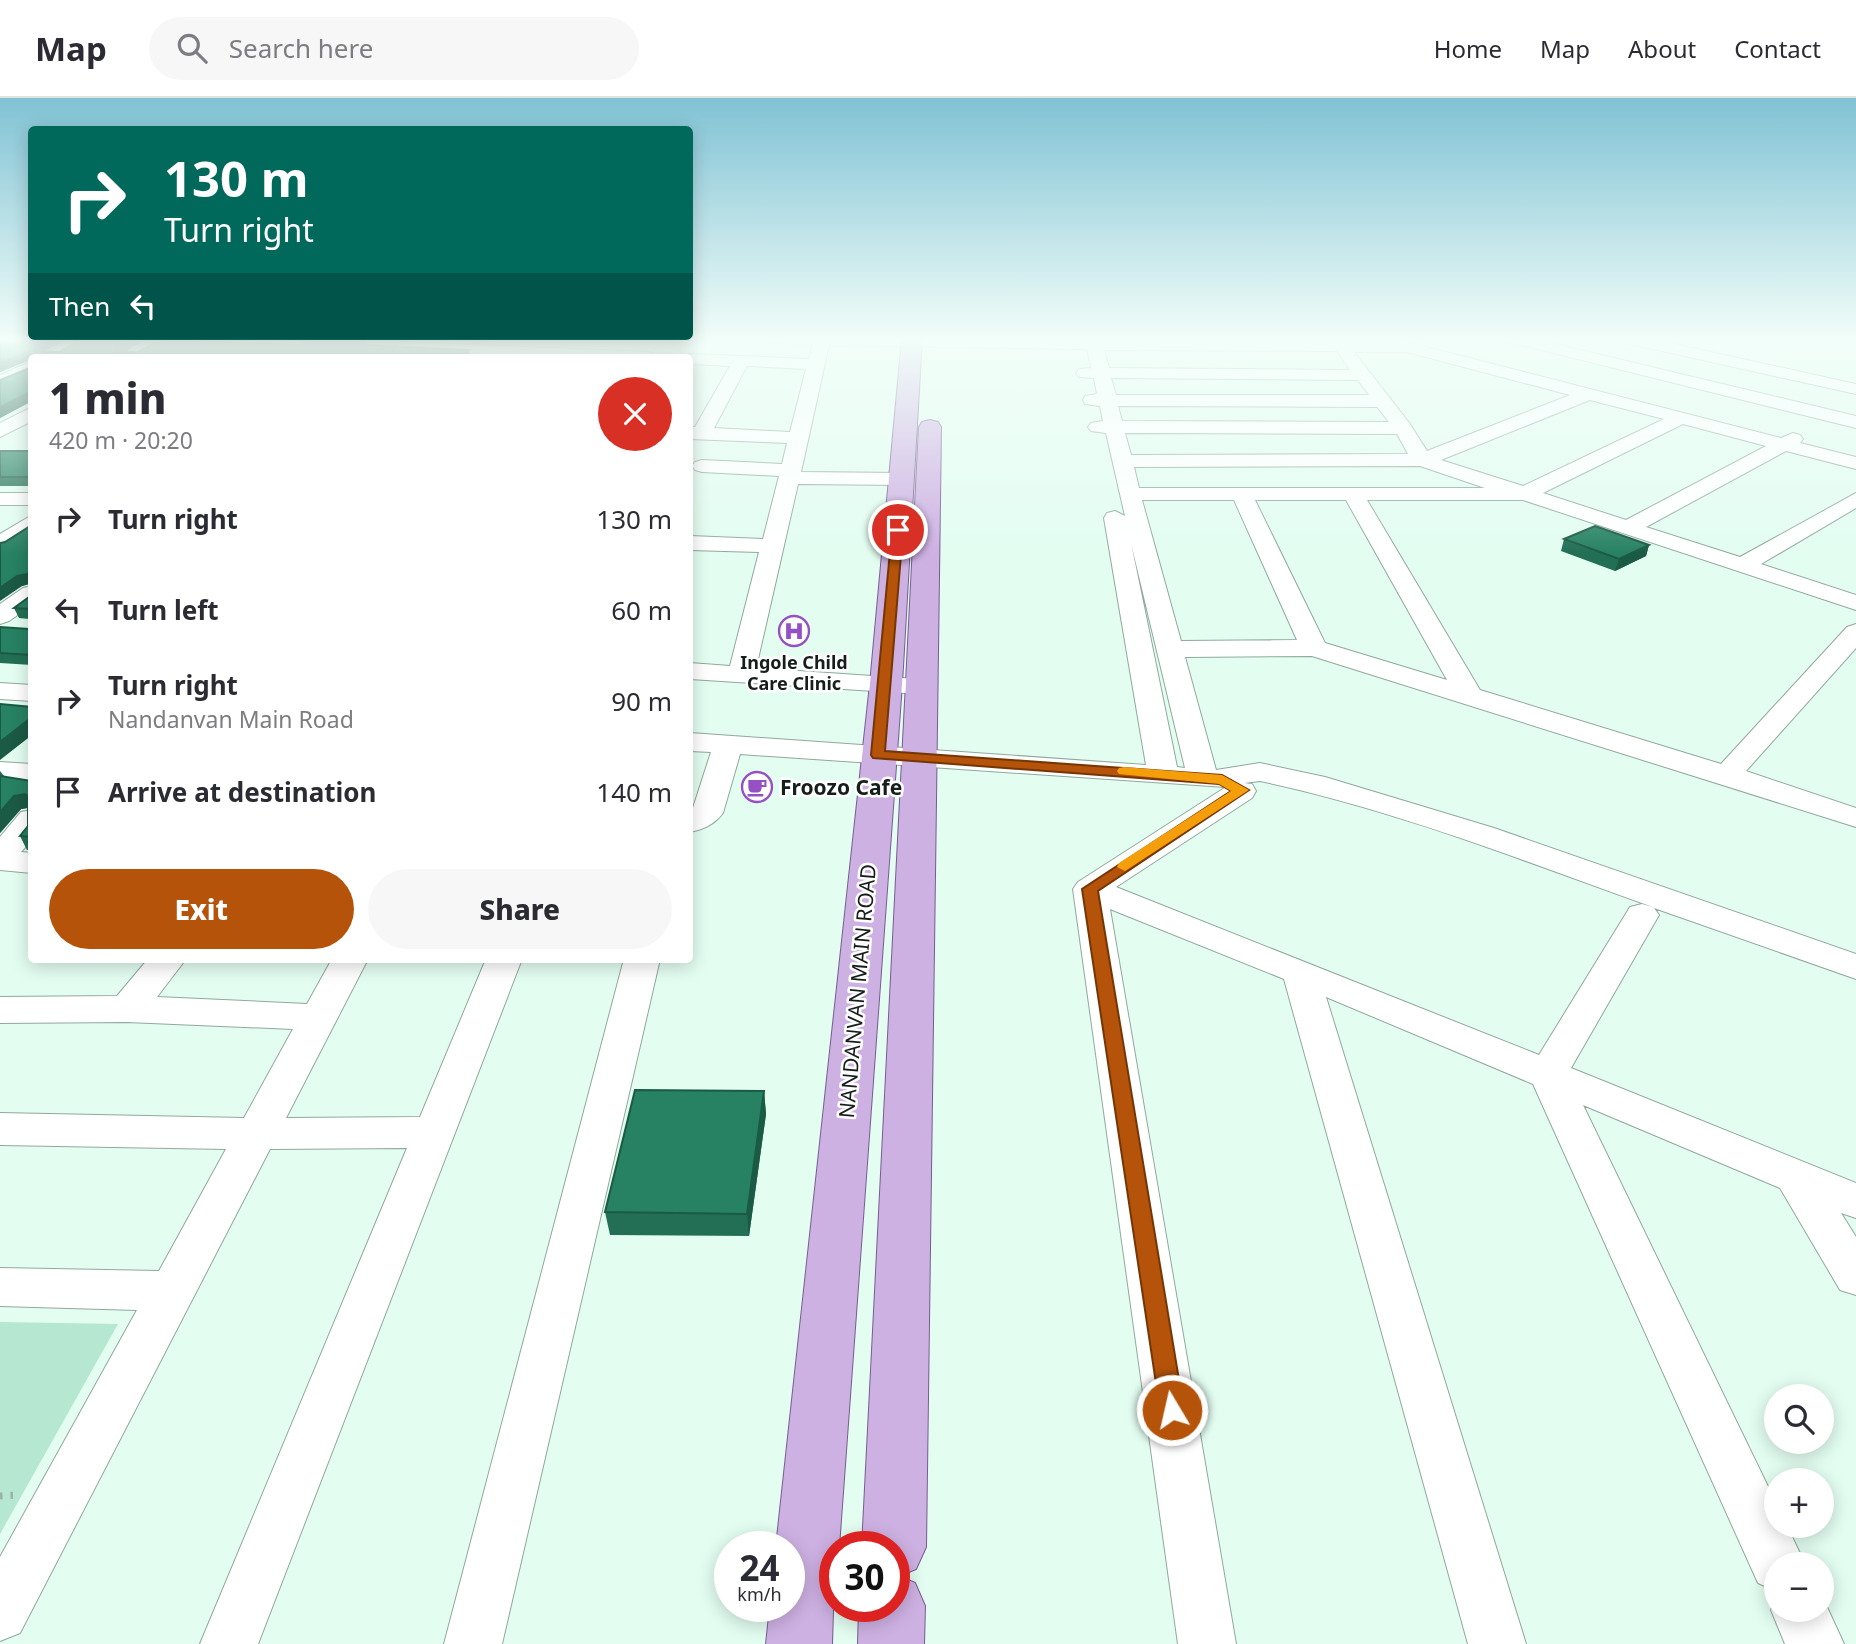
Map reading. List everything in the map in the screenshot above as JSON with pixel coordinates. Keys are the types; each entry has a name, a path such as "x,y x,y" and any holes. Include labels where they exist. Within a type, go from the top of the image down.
{"main road":[{"name":"NANDANVAN MAIN ROAD","path":"799,1644 898,757 903,685 901,479 911,410"},
{"path":"903,685 918,410"},
{"path":"894,1531 898,757"},
{"path":"891,1644 892,1622"}],"street":[{"path":"695,433 710,410"},
{"path":"741,675 806,410"},
{"path":"1102,410 1163,774"},
{"path":"1389,410 1422,460"},
{"path":"1422,460 1548,410"},
{"path":"1657,410 1856,463"},
{"path":"1805,410 1856,422"},
{"path":"1629,527 1845,410"},
{"path":"0,431 28,415"},
{"path":"1130,495 1524,494 1683,417"},
{"path":"1106,427 1403,428"},
{"path":"1106,427 1122,461 1169,649 1222,783"},
{"path":"695,433 799,438"},
{"path":"1122,461 1422,460 1856,603"},
{"path":"695,472 901,479"},
{"path":"1242,495 1314,648"},
{"path":"1353,495 1470,696"},
{"path":"0,499 28,499"},
{"path":"1743,565 1856,499"},
{"path":"0,544 28,525"},
{"path":"693,543 772,546"},
{"path":"7,623 28,598"},
{"path":"1727,775 1856,632"},
{"path":"1169,649 1314,648 1727,775 1856,818"},
{"path":"693,671 903,685"},
{"path":"0,691 28,694"},
{"path":"693,742 1163,774 1222,783 1359,816 1856,989"},
{"path":"693,820 707,813 728,744"},
{"path":"0,771 28,774"},
{"path":"1090,889 1222,783 1251,772 1259,772 1338,790 1483,835 1856,967"},
{"path":"0,858 28,824"},
{"path":"0,858 28,862"},
{"path":"1090,889 1300,972 1856,1201"},
{"path":"1090,889 1207,1644"},
{"path":"1548,1074 1642,915"},
{"path":"127,1009 166,963"},
{"path":"0,1613 348,963"},
{"path":"229,1644 502,963"},
{"path":"473,1644 641,963"},
{"path":"1300,972 1497,1644"},
{"path":"0,1010 127,1009 319,1017"},
{"path":"1548,1074 1771,1552"},
{"path":"0,1129 256,1134 434,1132"},
{"path":"1795,1176 1856,1276"},
{"path":"0,1287 173,1291"},
{"path":"1805,1622 1815,1644"}],"green space":[{"path":"0,1322 118,1324 0,1534"}],"building":[{"path":"0,451 28,451 28,477 0,477"},
{"path":"1595,526 1649,545 1619,559 1564,539"},
{"path":"28,527 28,575 17,576 0,588 0,543"},
{"path":"28,598 28,609 14,608"},
{"path":"0,627 28,629 28,655 0,653"},
{"path":"0,704 28,707 28,720 0,742"},
{"path":"0,776 28,780 28,796 14,796 0,812"},
{"path":"28,826 28,837 20,836"},
{"path":"635,1090 764,1091 747,1214 605,1212"}],"slow traffic":[{"path":"1124,771 1222,779 1241,790 1125,867"}],"place":[{"name":"Ingole Child Care Clinic","path":"794,631"},
{"name":"Froozo Cafe","path":"757,787"}],"route":[{"path":"898,530 878,755 1222,779 1241,790 1090,889 1172,1410"}]}
